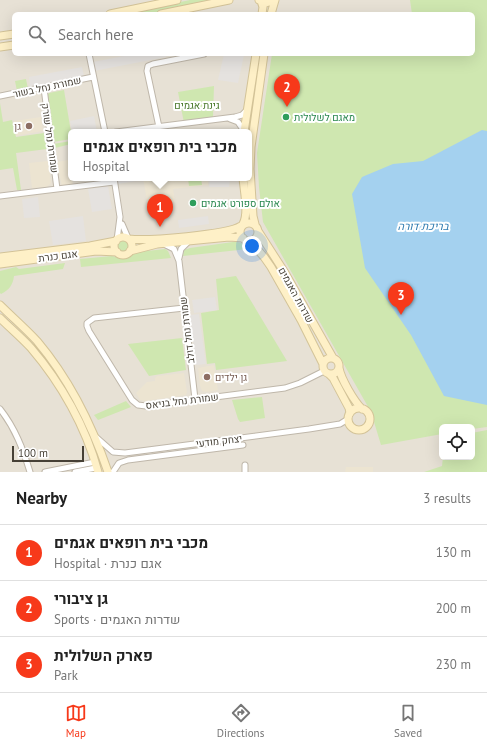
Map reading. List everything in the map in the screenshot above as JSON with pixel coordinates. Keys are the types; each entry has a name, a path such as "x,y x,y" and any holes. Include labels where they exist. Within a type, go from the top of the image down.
{"street":[{"path":"120,12 177,0"},
{"path":"171,12 229,0"},
{"path":"262,12 260,1 269,2 275,0"},
{"path":"272,12 275,0"},
{"path":"0,36 12,34"},
{"path":"0,47 12,45"},
{"path":"89,56 104,129"},
{"path":"159,127 147,71 148,66 194,56"},
{"path":"244,129 256,56"},
{"path":"252,140 264,56"},
{"name":"שמורת נחל בשור","path":"0,96 93,78"},
{"name":"שמורת נחל שורק","path":"44,88 57,189"},
{"path":"142,129 228,119 239,117 247,110"},
{"path":"228,119 238,122 243,129"},
{"path":"0,196 108,181"},
{"path":"114,181 123,228 132,244 130,251"},
{"path":"243,181 246,212 245,220 240,232 246,240"},
{"path":"120,217 115,246 117,252 124,254 142,247 163,244 229,237 246,240 256,238 258,231 253,216 251,181"},
{"path":"117,240 123,237 142,240 214,233 228,231 249,222 255,224"},
{"name":"שדרות האגמים","path":"258,231 285,273 324,344 334,358"},
{"name":"אגם כנרת","path":"0,259 95,246 117,240"},
{"name":"שדרות האגמים","path":"246,240 264,257 271,267 304,325 326,370 333,378 349,408 349,416"},
{"name":"שמורת נחל דולב","path":"189,241 181,249 179,261 195,399"},
{"path":"163,244 174,249 179,261"},
{"name":"אגם כנרת","path":"0,259 96,251 117,252"},
{"path":"0,305 36,340 56,366 80,405 108,472"},
{"name":"שמורת נחל בניאס","path":"184,308 94,318 89,321 87,326 132,400 138,405 146,406 285,388 300,383 326,370"},
{"path":"0,318 30,347 56,382 79,422 96,467"},
{"path":"339,368 335,373 326,370 327,358 334,358 338,361 340,374 356,403 366,412 369,416 369,422 366,428 360,430 353,428 349,423 349,416 357,409 362,409"},
{"path":"0,409 12,426 21,445 30,472"},
{"name":"יצחק מודעי","path":"94,436 113,452 142,451 320,428 340,424 349,416"},
{"path":"180,454 185,445"},
{"name":"יצחק מודעי","path":"113,472 119,463 128,460 243,445"},
{"path":"245,465 245,472"},
{"path":"45,472 96,467"},
{"path":"75,472 96,467"}],"shaded area":[{"path":"0,0 487,0 487,472 0,472"},
{"path":"124,56 166,57 94,71 93,62"},
{"path":"224,56 244,56 238,83 218,80"},
{"path":"82,67 84,76 30,87 29,77"},
{"path":"94,116 96,129 71,129 70,121"},
{"name":"גן","path":"41,117 43,131 16,136 14,121"},
{"path":"68,160 68,181 72,181 73,184 62,187 57,162"},
{"path":"48,161 51,183 47,187 32,188 29,163"},
{"path":"118,181 136,181 118,184"},
{"path":"144,181 208,181 208,185 173,189 175,202 148,206"},
{"path":"210,181 230,181 229,187 209,187"},
{"path":"108,186 112,209 92,212 88,189"},
{"path":"38,197 40,217 24,218 22,199"},
{"path":"83,216 86,241 53,245 49,221"},
{"path":"208,216 209,224 179,228 178,220"},
{"path":"215,297 217,310 194,313 192,300"},
{"path":"199,314 206,364 196,365 190,315"},
{"name":"גן ילדים","path":"214,365 218,390 206,392 202,391 198,368"},
{"path":"184,373 187,392 186,395 145,401 140,400 136,393 147,382 155,381 157,376"},
{"path":"346,467 373,467 373,472 345,472"}],"green space":[{"path":"190,0 218,0 158,12 133,12"},
{"path":"410,0 487,0 487,427 475,429 475,424 439,424 439,435 381,445 371,412 263,222 257,153 272,56 475,56 475,12 412,12"},
{"path":"259,56 262,56 251,129 246,129"},
{"path":"26,79 28,89 17,91 15,81"},
{"name":"גינת אגמים","path":"214,86 213,117 184,123 178,92"},
{"path":"64,90 70,129 68,129 68,140 53,142 45,98 49,93"},
{"path":"0,103 3,122 12,120 16,137 44,133 47,149 16,153 21,190 17,190 13,168 0,170"},
{"path":"68,142 68,145 55,148 53,144"},
{"path":"188,181 201,181 202,185 189,186"},
{"path":"123,238 128,240 130,245 128,250 123,252 118,250 116,245 118,240"},
{"path":"233,242 242,243 248,249 183,256 184,250 190,248"},
{"path":"165,249 168,251 171,258 81,267 80,259 112,256 123,258 138,252"},
{"path":"65,263 63,269 14,276 10,287 1,294 0,293 0,271 16,267 19,269"},
{"path":"236,276 287,361 216,370 215,363 207,364 201,313 219,310 216,279"},
{"path":"182,338 186,370 149,376 128,344"},
{"path":"262,397 265,418 240,422 232,400"},
{"path":"126,401 131,407 98,420 94,415"},
{"path":"487,430 487,472 424,472 442,466 443,460 475,460 475,432"}],"water":[{"name":"בריכת דורה","path":"482,130 487,131 487,405 444,396 411,335 365,268 352,194 362,177 393,164 423,161"}],"place":[{"name":"גן ציבורי","path":"287,107"},
{"name":"מאגם לשלולית","path":"286,117"},
{"name":"גן","path":"29,126"},
{"name":"אולם ספורט אגמים","path":"193,203"},
{"name":"מכבי בית רופאים אגמים","path":"160,227"},
{"name":"פארק השלולית","path":"401,315"},
{"name":"גן ילדים","path":"207,377"}]}
